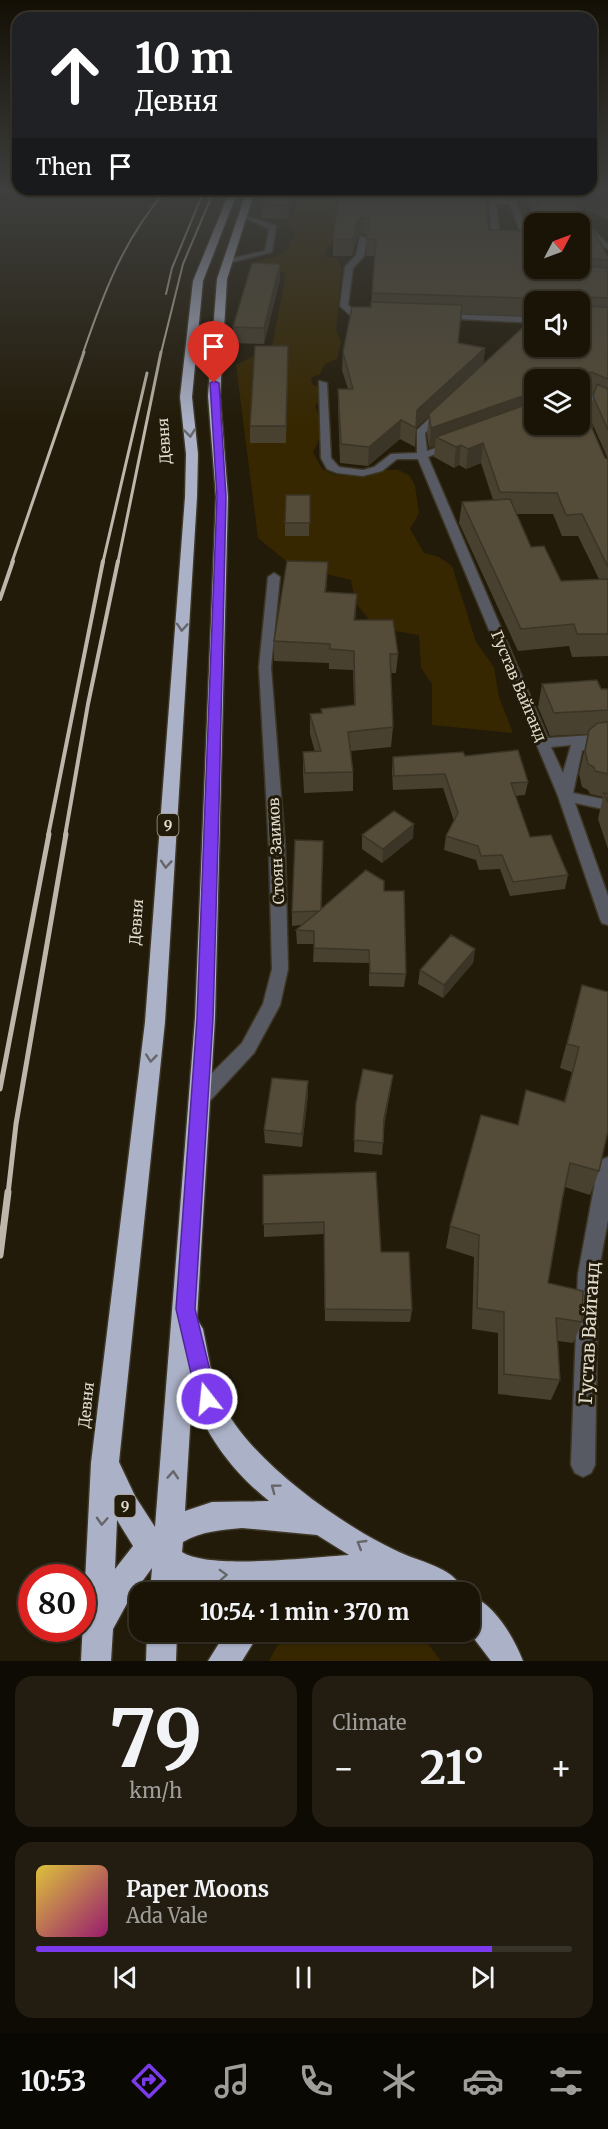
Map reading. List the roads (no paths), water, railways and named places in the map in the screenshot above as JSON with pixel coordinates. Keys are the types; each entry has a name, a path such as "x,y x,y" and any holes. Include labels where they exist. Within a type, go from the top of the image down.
{"highway":[{"name":"Девня","path":"96,1630 105,1463 155,1022 191,497 192,454 186,397 198,281 202,271"},
{"path":"164,1582 162,1547 185,1309 206,1006 222,497 214,396 222,279 225,271"},
{"path":"185,1309 207,1399 227,1438 257,1474 322,1521 399,1567 423,1575 434,1582"},
{"name":"9","path":"105,1463 129,1512 162,1547"},
{"path":"96,1630 125,1577 188,1524 221,1514 244,1513 322,1521"},
{"path":"162,1547 180,1569 204,1576 399,1567"},
{"path":"304,1582 320,1571"},
{"path":"480,1621 494,1637 508,1661"},
{"name":"Девня","path":"96,1642 96,1661"},
{"path":"161,1661 162,1642"},
{"path":"223,1661 237,1642"}],"street":[{"path":"349,271 344,306 348,311 359,315 384,315"},
{"path":"429,316 524,320"},
{"path":"322,383 326,458 331,467 345,472 363,473 378,469 395,456 422,456 466,440"},
{"path":"590,396 608,389"},
{"path":"422,456 420,432 454,399"},
{"path":"590,400 608,405"},
{"name":"Густав Вайганд","path":"422,456 566,796 608,919"},
{"name":"Стоян Заимов","path":"199,1099 248,1048 271,1005 279,969 277,847 265,668 274,577"},
{"path":"543,742 608,738"},
{"path":"589,739 575,749 566,796 608,804"},
{"name":"Густав Вайганд","path":"583,1465 588,1274 608,1166"}],"railway":[{"path":"83,353 115,271"},
{"path":"166,294 171,271"},
{"path":"161,353 181,271"},
{"path":"12,562 84,352"},
{"path":"118,562 161,352"},
{"path":"103,562 147,373"},
{"path":"0,599 13,561"},
{"path":"48,836 103,561"},
{"path":"65,836 88,704 118,561"},
{"path":"0,1089 49,834"},
{"path":"8,1194 16,1124 66,834"},
{"path":"0,1255 8,1192"}]}
